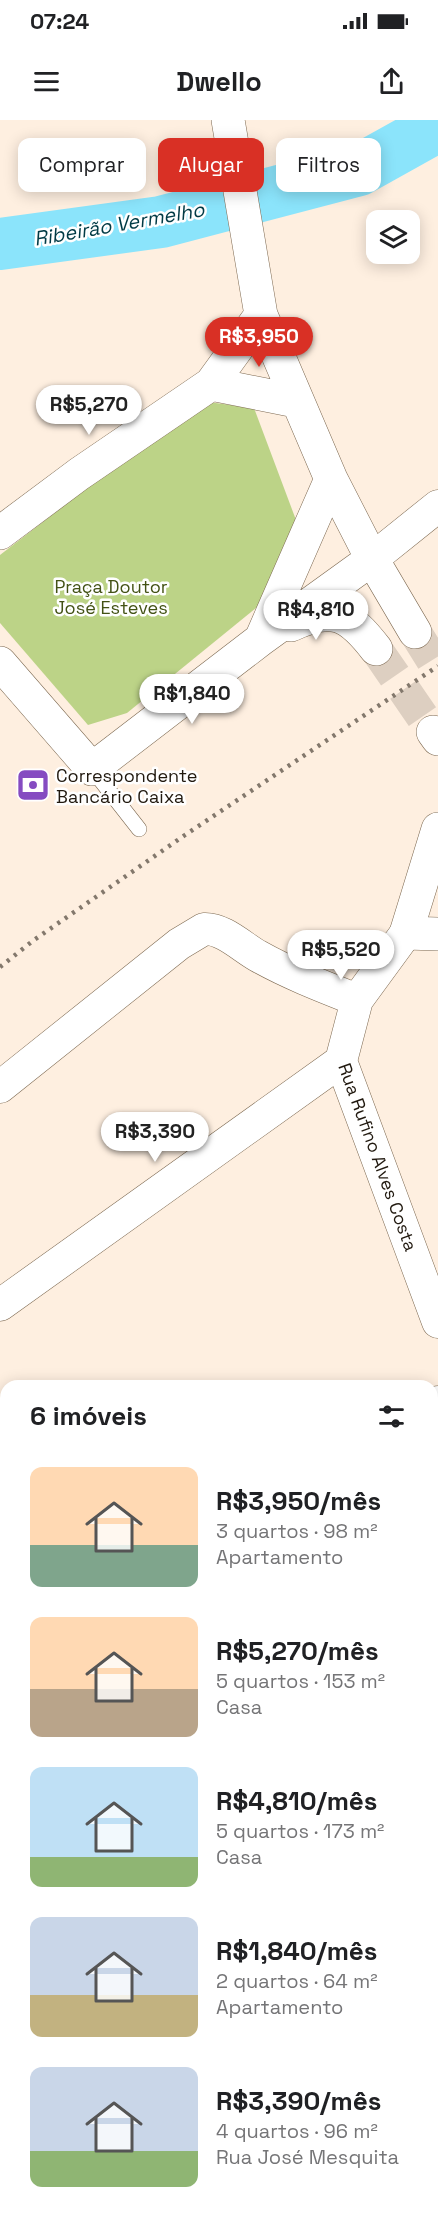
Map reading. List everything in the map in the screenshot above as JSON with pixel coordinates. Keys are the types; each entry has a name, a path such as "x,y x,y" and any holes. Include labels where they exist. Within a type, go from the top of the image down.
{"street":[{"path":"228,120 261,315 331,479 372,559 415,632"},
{"path":"0,533 79,474 211,384 261,315"},
{"path":"211,384 296,401"},
{"path":"260,640 331,479"},
{"path":"0,663 92,769 260,640 372,559 438,506"},
{"path":"260,640 312,615 325,613 341,616 361,629 376,649"},
{"name":"Rua Rufino Alves Costa","path":"438,830 406,933 357,1000 341,1060 438,1322"},
{"path":"0,1087 179,944 204,929 216,931 290,972 357,1000"},
{"path":"406,933 438,934"},
{"path":"0,1305 341,1060"}],"lane":[{"path":"92,769 139,829"}],"green space":[{"name":"Praça Doutor José Esteves","path":"200,401 254,408 299,528 278,590 127,713 88,725 0,623 0,555"}],"waterway":[{"name":"Ribeirão Vermelho","path":"0,244 161,222 359,170 438,126"}],"tunnel":[{"path":"415,632 438,669"},
{"path":"376,649 433,732"}],"railway":[{"path":"0,967 34,940 185,835 438,666"}],"place":[{"name":"Correspondente Bancário Caixa","path":"33,785"}]}
